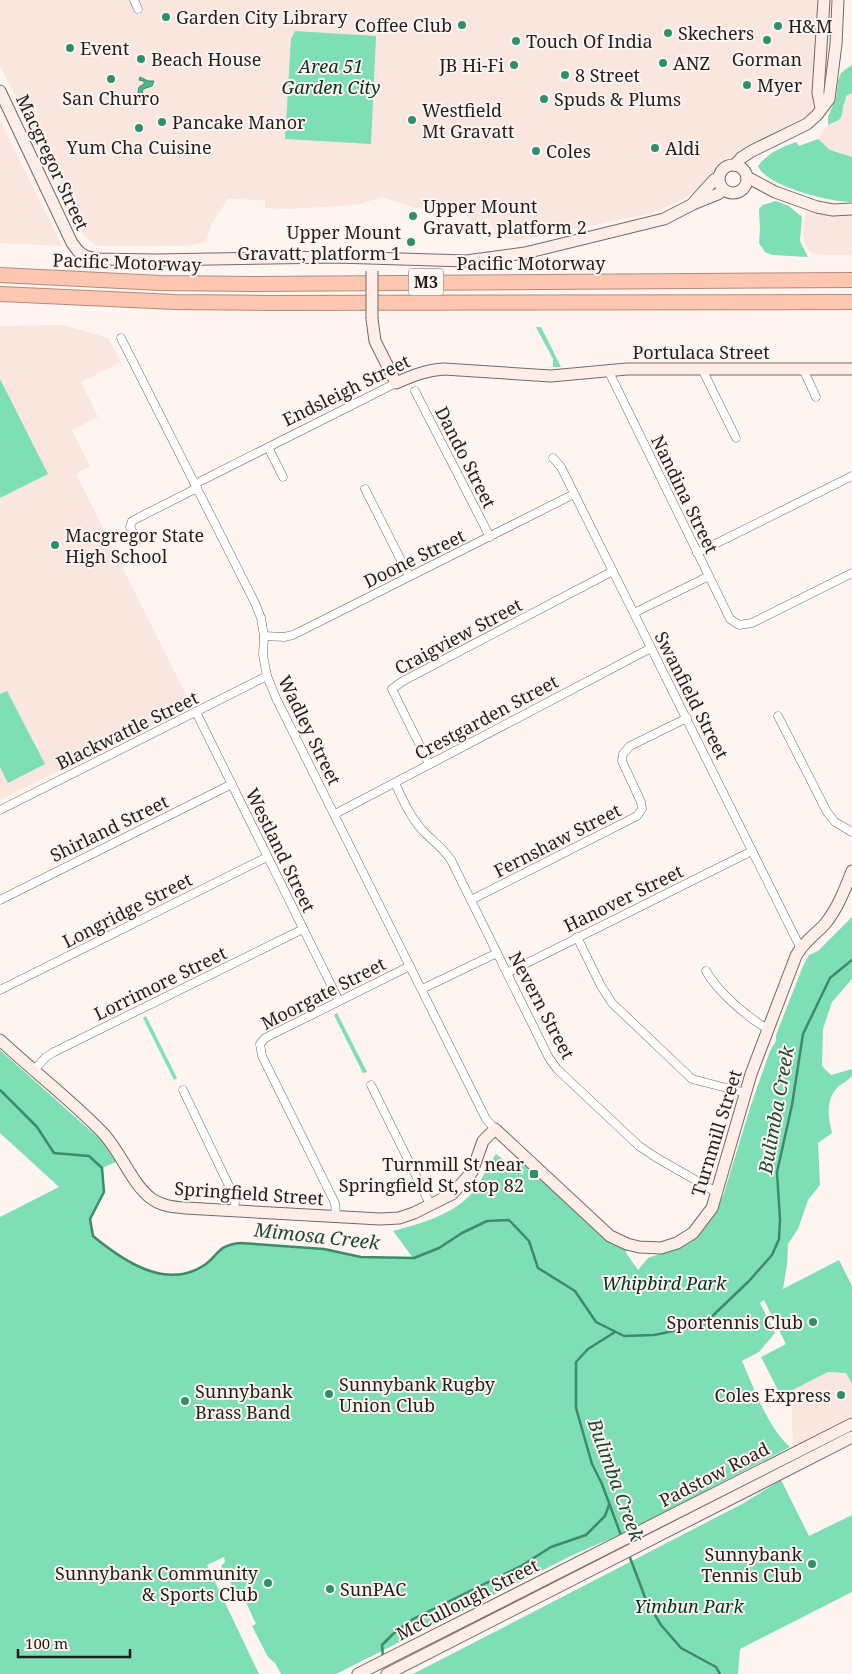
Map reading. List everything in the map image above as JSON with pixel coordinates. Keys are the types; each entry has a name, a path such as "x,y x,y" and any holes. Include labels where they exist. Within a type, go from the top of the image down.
{"highway":[{"name":"Pacific Motorway","path":"0,275 161,283 244,284 852,280"},
{"name":"M3","path":"0,294 175,302 268,303 852,302"}],"street":[{"path":"134,0 138,9"},
{"path":"821,108 818,93 824,0"},
{"path":"735,165 741,158 807,124 829,99 836,44 838,0"},
{"name":"Macgregor Street","path":"0,91 72,244 85,256 97,259 154,260 287,257 457,262 516,255 664,219 723,190"},
{"path":"760,148 746,178 735,193 723,190 719,177 723,169 730,165 735,165 742,168 746,178 758,189 764,187 817,207 832,210 852,209"},
{"name":"Macgregor Street","path":"693,204 714,180 719,177"},
{"path":"372,258 373,334 396,383"},
{"name":"Wadley Street","path":"121,338 255,603 261,618 264,636 267,676 486,1119 494,1129"},
{"path":"702,369 736,438"},
{"path":"803,369 816,398"},
{"name":"Portulaca Street","path":"551,376 608,370 852,369"},
{"name":"Endsleigh Street","path":"137,540 130,527 132,521 268,447 414,375 433,370 551,376"},
{"name":"Nandina Street","path":"608,370 730,619 740,625 752,623 852,573"},
{"name":"Dando Street","path":"415,391 490,537"},
{"path":"268,447 283,477"},
{"name":"Swanfield Street","path":"553,458 574,494 687,718 800,948"},
{"path":"697,553 852,476"},
{"path":"365,489 409,576"},
{"name":"Doone Street","path":"264,636 284,637 293,635 574,494"},
{"name":"Craigview Street","path":"429,764 392,689 403,681 613,572"},
{"path":"634,613 709,576"},
{"name":"Crestgarden Street","path":"335,814 651,648"},
{"name":"Blackwattle Street","path":"0,810 267,676"},
{"name":"Westland Street","path":"196,712 339,1001"},
{"path":"778,716 827,812 835,822 852,832"},
{"name":"Fernshaw Street","path":"471,900 637,816 642,809 641,802 622,761 624,754 630,746 687,718"},
{"name":"Nevern Street","path":"396,783 412,817 424,832 445,850 549,1058 557,1069 639,1146 656,1158 718,1193"},
{"name":"Shirland Street","path":"0,900 232,784"},
{"name":"Hanover Street","path":"507,972 752,851"},
{"name":"Longridge Street","path":"0,990 268,857"},
{"path":"800,948 825,924 843,894 852,871"},
{"name":"Lorrimore Street","path":"35,1070 46,1057 54,1052 303,929"},
{"path":"577,937 601,986 612,1003 692,1079 746,1093"},
{"name":"Turnmill Street","path":"494,1129 610,1236 627,1244 650,1248 677,1243 693,1233 703,1223 712,1208 718,1193 746,1093 768,1029 800,948"},
{"path":"422,989 496,953"},
{"name":"Moorgate Street","path":"336,1216 334,1203 260,1050 260,1044 265,1038 410,966"},
{"path":"706,970 710,979 744,1013 768,1029"},
{"name":"Springfield Street","path":"0,1040 104,1133 142,1189 151,1198 160,1204 172,1207 399,1218 431,1206 452,1194 464,1183 472,1172 483,1141 494,1129"},
{"path":"371,1085 431,1206"},
{"path":"183,1090 231,1190 235,1201 234,1210"},
{"name":"Padstow Road","path":"591,1555 852,1424"},
{"name":"Padstow Road","path":"598,1567 852,1437"},
{"name":"McCullough Street","path":"358,1674 591,1555"},
{"name":"McCullough Street","path":"388,1673 598,1567"}],"shaded area":[{"name":"Westfield Mt Gravatt","path":"0,0 819,0 812,112 720,162 712,177 697,191 678,202 649,214 516,241 496,235 489,219 473,224 463,209 415,208 382,197 356,205 288,209 265,208 265,200 228,199 212,223 207,239 202,243 185,246 97,246 87,239 81,231 45,153 0,66"},
{"path":"852,65 852,157 830,150 818,139 833,118 843,96 844,69"},
{"path":"140,77 148,81 154,81 152,86 143,89 142,93 147,100 143,104 138,92 139,87 144,84 144,81 139,80"},
{"path":"0,120 62,246 0,243"},
{"path":"806,209 828,215 852,214 852,255 812,253 805,245 803,233"},
{"name":"Macgregor State High School","path":"64,325 108,338 121,362 81,382 98,417 72,430 90,466 76,474 191,705 0,800 0,326"},
{"path":"828,1372 847,1373 852,1384 852,1416 793,1447 791,1391"}],"green space":[{"name":"Area 51 Garden City","path":"295,31 376,36 371,144 285,139 291,39"},
{"path":"852,65 852,93 846,96 841,118 828,125 828,117 836,98 841,73"},
{"path":"818,139 830,150 852,157 852,202 830,200 800,192 773,180 763,173 758,166 770,154 785,146 796,142 799,146"},
{"path":"776,201 789,206 802,217 800,241 808,257 772,255 765,252 759,243 759,209 763,205"},
{"path":"536,327 541,327 561,367 553,367 553,359"},
{"path":"0,379 48,474 0,498"},
{"path":"7,691 45,764 8,783 0,767 0,694"},
{"name":"Whipbird Park","path":"852,917 852,979 832,1002 823,1029 822,1066 831,1075 852,1069 852,1076 838,1087 829,1104 832,1133 818,1143 820,1185 808,1200 798,1229 788,1244 783,1289 839,1260 852,1286 852,1384 846,1373 828,1372 781,1396 761,1357 786,1344 764,1300 760,1303 775,1333 759,1352 742,1361 768,1419 790,1447 628,1531 575,1554 336,1674 281,1674 275,1663 268,1657 252,1626 256,1624 245,1600 241,1602 221,1566 225,1562 224,1557 207,1565 259,1674 0,1674 0,1217 59,1187 0,1133 0,1050 102,1141 116,1162 102,1168 104,1192 90,1219 93,1236 117,1254 145,1269 174,1275 189,1273 203,1266 227,1246 241,1243 324,1249 361,1257 413,1258 393,1231 435,1218 464,1201 476,1188 496,1154 523,1175 520,1161 611,1244 627,1249 626,1253 638,1270 648,1258 683,1246 695,1238 714,1216 724,1193 770,1051 776,1041 776,1035 803,966 809,955 818,951"},
{"path":"337,1013 367,1072 363,1073 334,1015"},
{"path":"146,1016 177,1078 174,1080 143,1018"},
{"name":"Yimbun Park","path":"781,1480 809,1536 852,1515 852,1592 740,1649 738,1674 413,1674 742,1504"}],"waterway":[{"name":"Mimosa Creek","path":"0,1090 37,1127 54,1153 89,1156 102,1168 104,1192 90,1219 93,1236 117,1254 145,1269 174,1275 189,1273 203,1266 227,1246 241,1243 324,1249 361,1257 414,1258 439,1248 462,1233 487,1221 509,1220 529,1241 538,1268 575,1291 596,1322 624,1336 654,1335 703,1325 749,1281 772,1255 779,1239 780,1219 777,1172 792,1105 803,1034 830,978 852,960"},
{"name":"Bulimba Creek","path":"615,1332 588,1349 576,1362 576,1408 592,1464 602,1484 622,1538"},
{"path":"383,1658 382,1645 413,1619 521,1566 551,1547 586,1535 605,1516 609,1505"},
{"name":"Bulimba Creek","path":"629,1555 646,1600 661,1625 681,1648 716,1667 720,1674"}],"place":[{"name":"Garden City Library","path":"166,17"},
{"name":"Coffee Club","path":"462,25"},
{"name":"H&M","path":"778,26"},
{"name":"Skechers","path":"668,33"},
{"name":"Gorman","path":"767,40"},
{"name":"Touch Of India","path":"516,41"},
{"name":"Event","path":"70,48"},
{"name":"Beach House","path":"141,59"},
{"name":"ANZ","path":"663,63"},
{"name":"JB Hi-Fi","path":"514,65"},
{"name":"8 Street","path":"565,75"},
{"name":"San Churro","path":"111,79"},
{"name":"Myer","path":"747,85"},
{"name":"Spuds & Plums","path":"544,99"},
{"name":"Westfield Mt Gravatt","path":"412,120"},
{"name":"Pancake Manor","path":"162,122"},
{"name":"Yum Cha Cuisine","path":"139,128"},
{"name":"Aldi","path":"655,148"},
{"name":"Coles","path":"536,151"},
{"name":"Upper Mount Gravatt, platform 2","path":"413,216"},
{"name":"Upper Mount Gravatt, platform 1","path":"411,242"},
{"name":"Macgregor State High School","path":"55,545"},
{"name":"Turnmill St near Springfield St, stop 82","path":"534,1174"},
{"name":"Sportennis Club","path":"813,1322"},
{"name":"Sunnybank Rugby Union Club","path":"329,1394"},
{"name":"Coles Express","path":"841,1395"},
{"name":"Sunnybank Brass Band","path":"185,1401"},
{"name":"Sunnybank Tennis Club","path":"812,1564"},
{"name":"Sunnybank Community & Sports Club","path":"268,1583"},
{"name":"SunPAC","path":"330,1589"}]}
